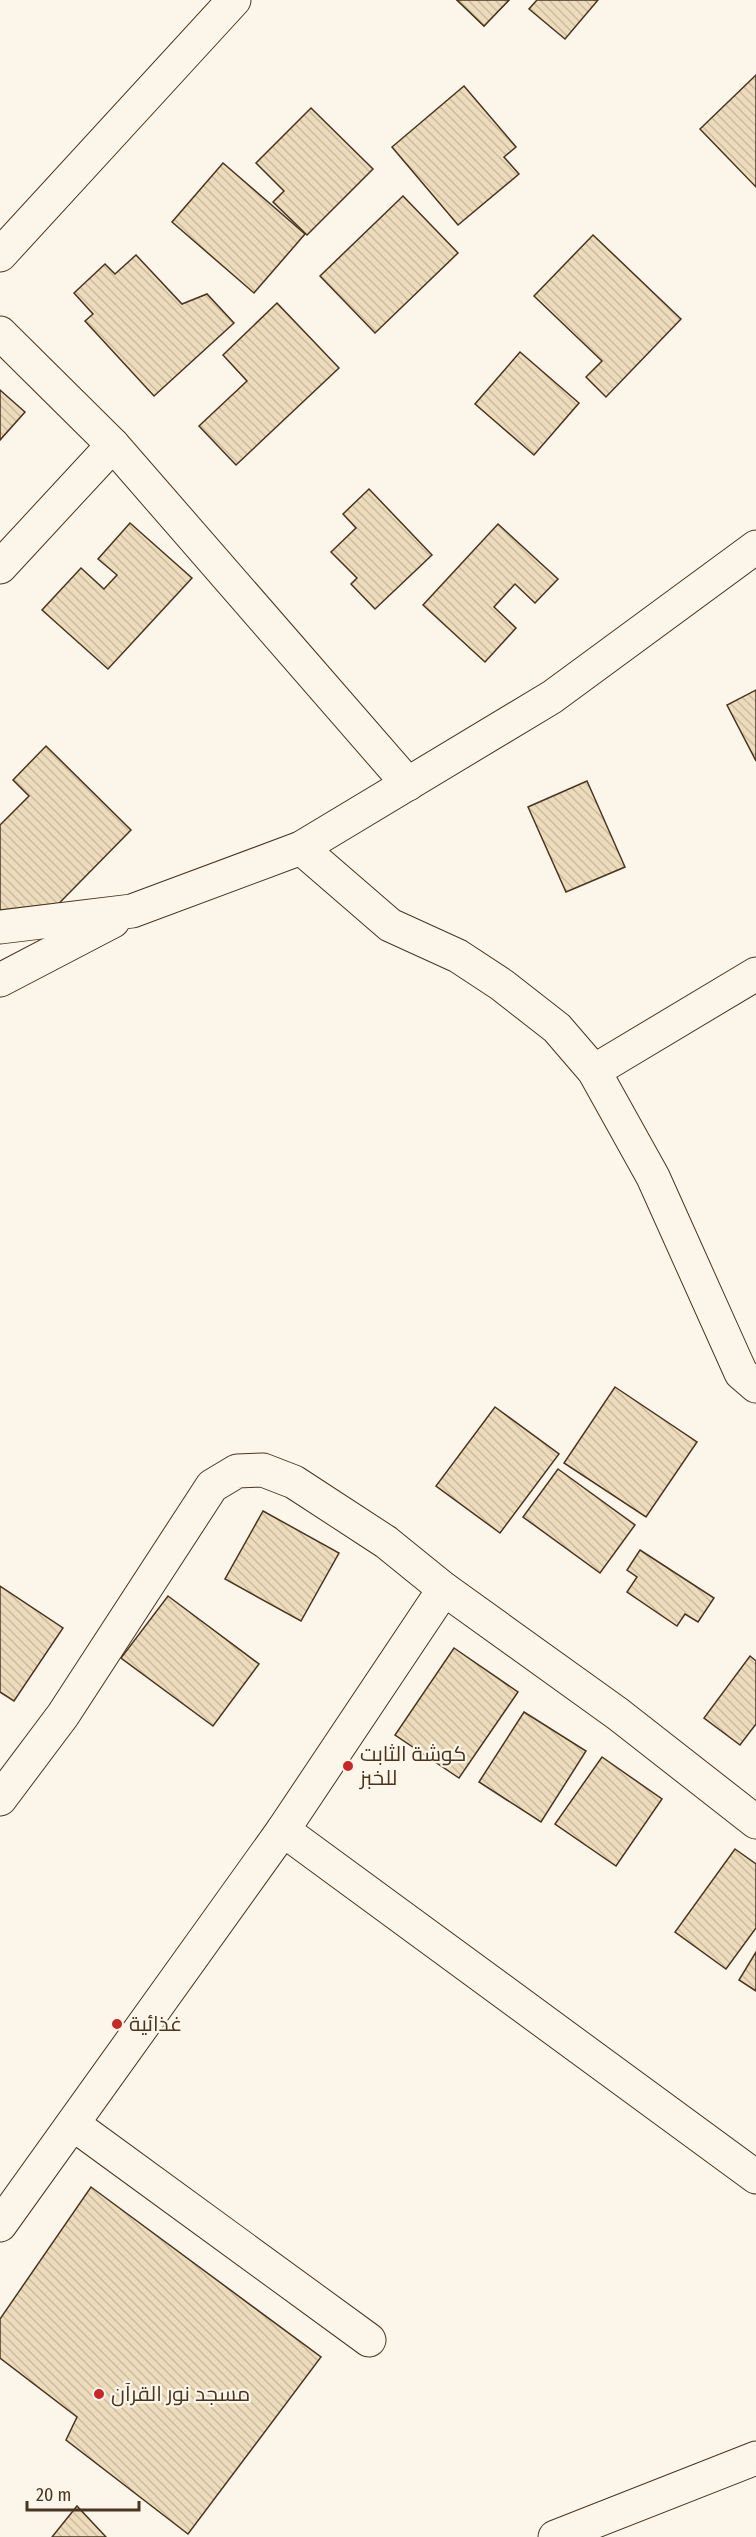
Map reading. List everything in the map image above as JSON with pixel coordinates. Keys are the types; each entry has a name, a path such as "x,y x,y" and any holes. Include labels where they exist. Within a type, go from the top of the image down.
{"street":[{"path":"0,255 234,0"},
{"path":"0,333 113,445 408,784"},
{"path":"0,567 113,445"},
{"path":"0,980 132,912 301,848 552,697 756,547"},
{"path":"301,848 390,925 458,956 502,985 557,1028 594,1071 653,1177 741,1373 756,1386"},
{"path":"0,927 132,912"},
{"path":"594,1071 756,974"},
{"path":"0,1799 63,1715 212,1486 237,1471 263,1470 294,1482 386,1542 444,1589 618,1714 755,1819"},
{"path":"0,2225 283,1830 444,1589"},
{"path":"283,1830 756,2176"},
{"path":"73,2124 369,2340"},
{"path":"555,2537 603,2528 756,2458"}],"building":[{"path":"457,0 509,0 484,26"},
{"path":"457,0 509,0 484,26"},
{"path":"537,0 598,0 565,39 529,9"},
{"path":"756,75 756,187 700,129"},
{"path":"464,86 516,147 504,157 519,174 458,225 392,147"},
{"path":"311,108 373,169 307,235 273,202 284,191 256,163"},
{"path":"223,163 305,234 254,293 172,222"},
{"path":"403,196 458,253 375,333 320,276"},
{"path":"593,235 681,319 606,397 586,377 602,361 534,296"},
{"path":"136,255 182,304 207,294 234,323 154,396 85,321 93,314 74,293 105,264 115,274"},
{"path":"277,303 339,368 236,465 199,426 247,381 223,355"},
{"path":"520,352 579,403 534,455 475,404"},
{"path":"0,390 25,412 0,440"},
{"path":"369,489 432,555 375,609 351,584 357,578 331,552 356,528 343,514"},
{"path":"130,523 192,578 108,669 42,610 81,568 104,589 117,575 98,559"},
{"path":"498,524 558,579 535,603 515,584 494,607 516,628 485,662 423,605"},
{"path":"756,690 756,761 727,705"},
{"path":"46,746 131,830 23,940 0,917 0,825 29,796 13,780"},
{"path":"587,781 625,867 566,892 528,807"},
{"path":"615,1387 697,1442 646,1517 564,1463"},
{"path":"495,1407 559,1454 500,1533 436,1486"},
{"path":"558,1469 635,1525 600,1573 523,1517"},
{"path":"263,1511 339,1553 301,1621 225,1579"},
{"path":"640,1550 714,1598 698,1622 685,1614 677,1626 627,1592 637,1577 627,1570"},
{"path":"0,1586 63,1628 14,1701 0,1692"},
{"path":"168,1596 259,1664 213,1726 121,1658"},
{"path":"454,1648 518,1692 459,1778 395,1735"},
{"path":"750,1656 756,1661 756,1724 740,1745 704,1718"},
{"path":"524,1712 586,1751 541,1822 479,1782"},
{"path":"602,1757 662,1799 616,1866 555,1824"},
{"path":"735,1849 756,1864 756,1928 726,1969 675,1932"},
{"path":"756,1952 756,1991 739,1980"},
{"path":"91,2187 321,2357 188,2534 66,2440 77,2417 0,2358 0,2319"},
{"path":"77,2506 106,2537 52,2537"}],"place":[{"name":"كوشة الثابت للخبز","path":"348,1766"},
{"name":"غذائية","path":"117,2024"},
{"name":"مسجد نور القرآن","path":"99,2394"}]}
